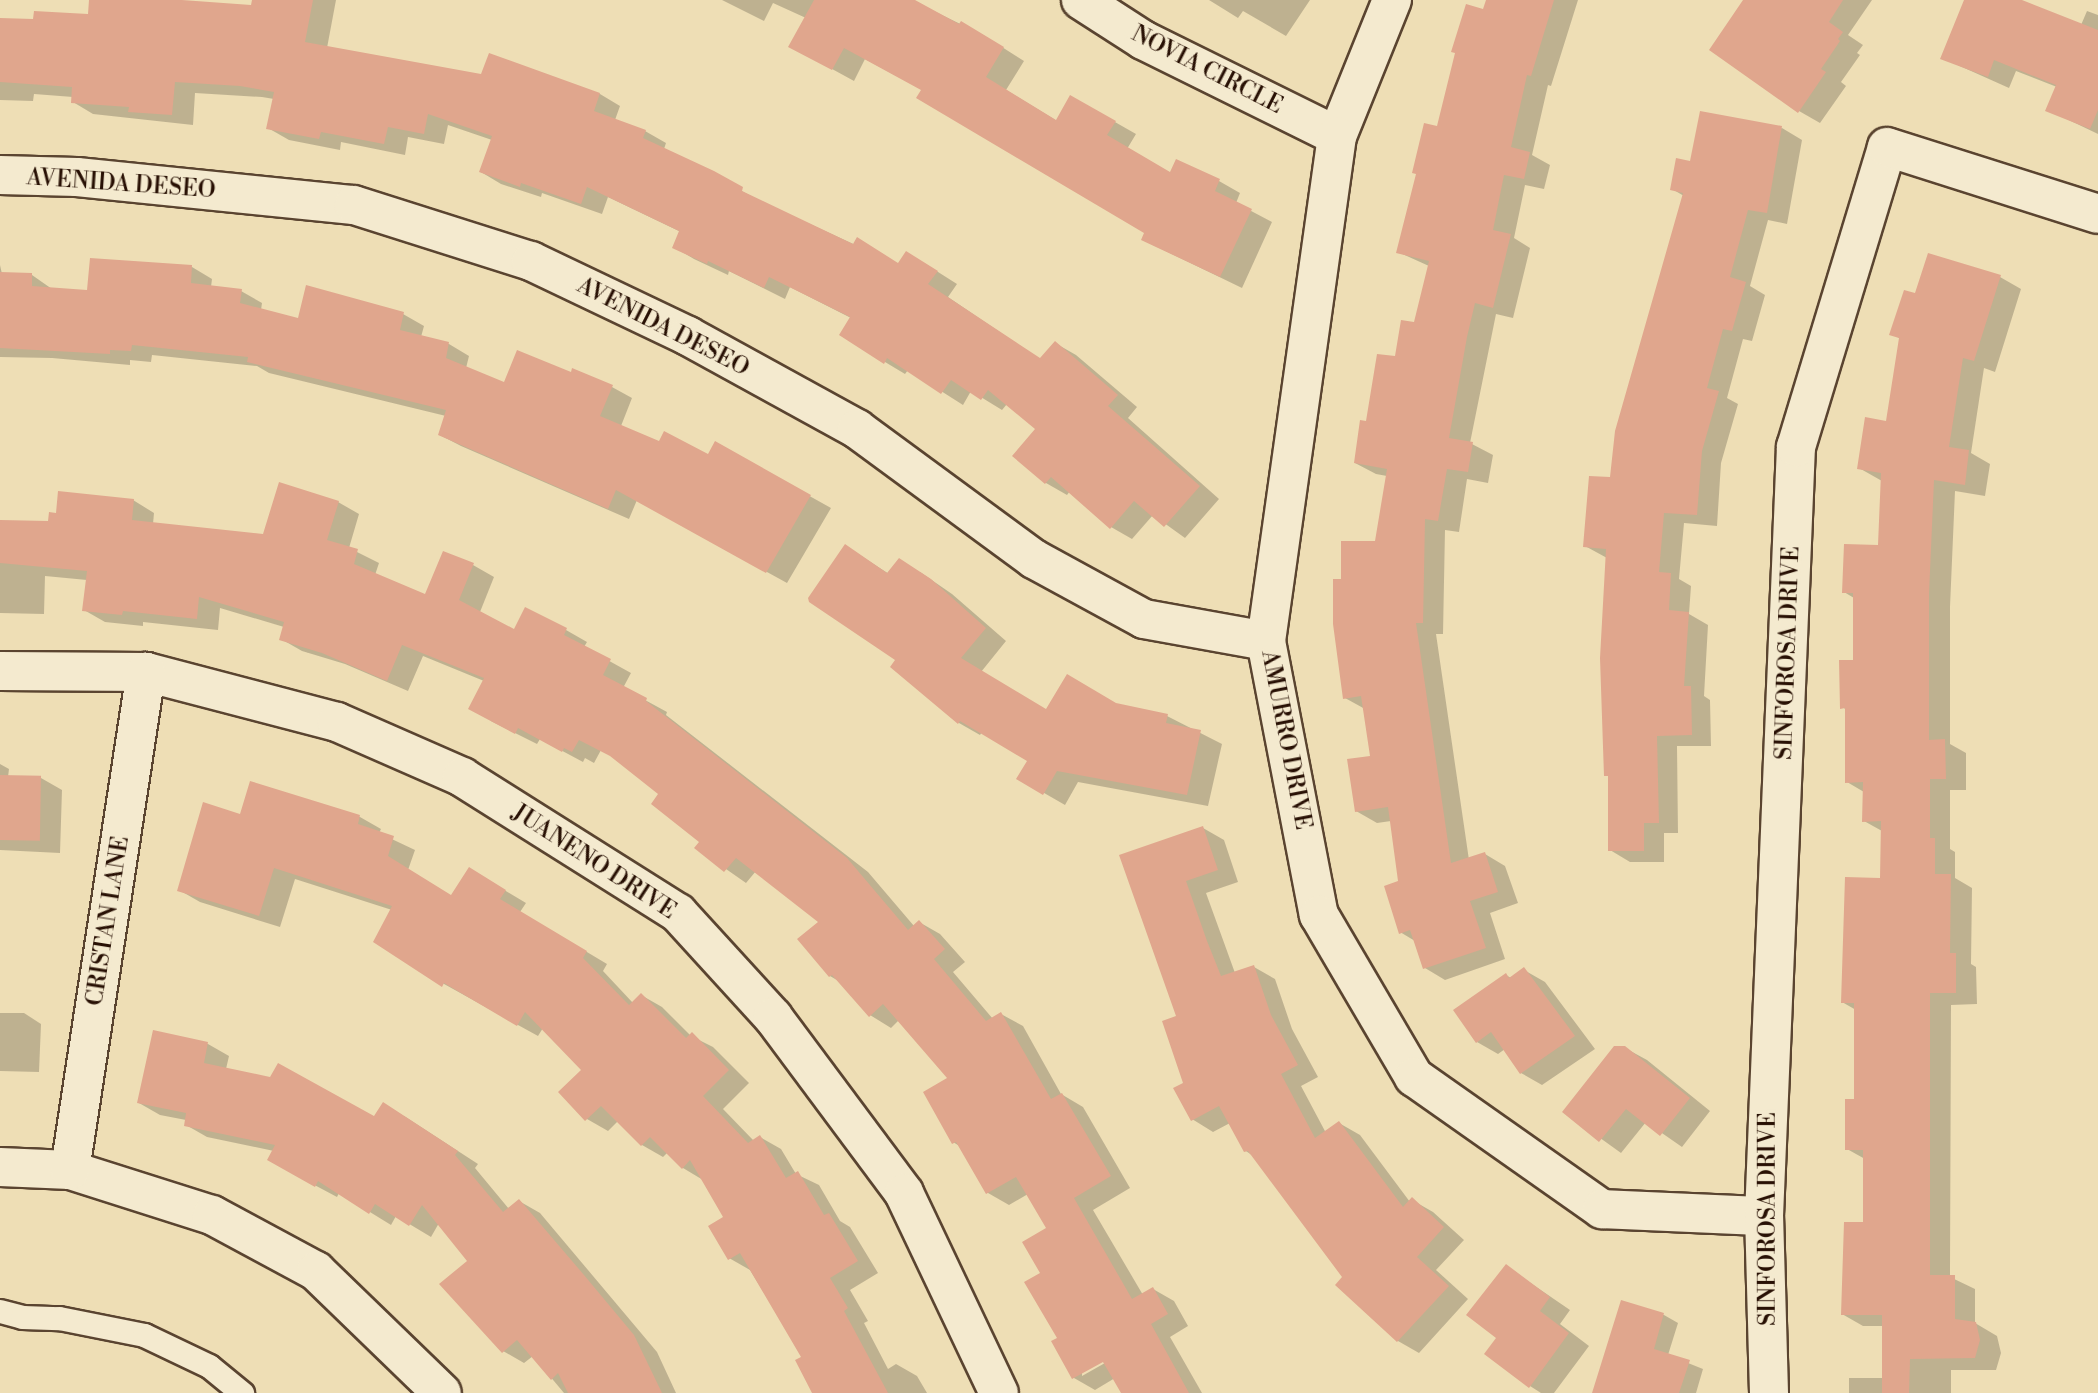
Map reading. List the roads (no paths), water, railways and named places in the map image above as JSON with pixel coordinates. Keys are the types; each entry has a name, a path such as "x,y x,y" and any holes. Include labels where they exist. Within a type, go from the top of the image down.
{"street":[{"name":"NOVIA CIRCLE","path":"1081,0 1143,40 1337,136"},
{"name":"AMURRO DRIVE","path":"1392,0 1337,136 1266,641 1320,915 1414,1077 1602,1209 1764,1216"},
{"name":"SINFOROSA DRIVE","path":"1769,1393 1764,1216 1796,447 1887,147 2098,214"},
{"name":"AVENIDA DESEO","path":"0,175 77,177 354,205 531,261 688,336 857,429 1034,559 1144,618 1266,641"},
{"name":"JUANENO DRIVE","path":"0,671 146,672 337,722 462,777 678,914 773,1017 904,1193 999,1393"},
{"name":"CRISTAN LANE","path":"70,1170 146,672"},
{"path":"0,1167 70,1170 212,1215 316,1271 442,1393"}],"lane":[{"path":"0,1311 22,1317 59,1318 144,1335 209,1366 242,1393"}]}
